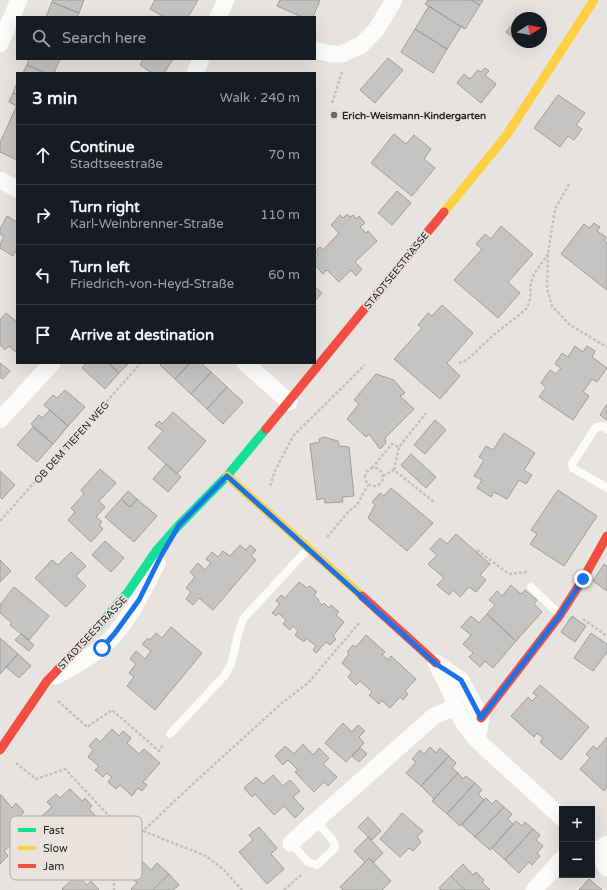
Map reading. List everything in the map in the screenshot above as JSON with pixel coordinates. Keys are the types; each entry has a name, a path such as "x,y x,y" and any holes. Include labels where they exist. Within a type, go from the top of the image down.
{"street":[{"path":"0,44 19,0"},
{"path":"220,16 226,0"},
{"path":"316,50 332,54 342,54 361,45 376,30 394,0"},
{"name":"STADTSEESTRASSE","path":"0,750 45,684 102,648 115,633 139,600 161,556 179,525 227,476 506,136 594,0"},
{"path":"195,72 201,60"},
{"path":"0,180 16,188"},
{"path":"0,420 51,364"},
{"path":"246,364 289,402"},
{"path":"227,476 263,510 373,606 436,664 461,680 481,718"},
{"path":"477,740 481,718 560,615 583,579 607,536"},
{"path":"436,664 451,692 455,707 465,725 477,740 559,815"},
{"path":"291,843 434,716 455,707"},
{"path":"600,844 605,867 607,868"},
{"path":"534,890 559,862"}],"lane":[{"path":"607,429 603,426 596,427 572,464 573,468 607,488"},
{"path":"170,734 225,675 231,664 243,619 310,552"},
{"path":"531,587 560,615"},
{"path":"291,843 308,862 313,865 317,865 335,848 334,842 316,821"}],"path":[{"path":"332,103 343,68 342,54"},
{"path":"569,184 555,209 548,253 547,288 552,306 570,325 607,346"},
{"path":"459,363 467,360 497,332 527,308 534,274 548,253"},
{"name":"OB DEM TIEFEN WEG","path":"0,521 140,364"},
{"path":"263,510 275,471 293,436 365,365"},
{"path":"383,476 394,470 399,447 426,413"},
{"path":"372,468 379,469 383,476 383,480 380,484 373,487 368,485 365,481 364,477 366,472 372,468 392,444 399,447"},
{"path":"394,470 434,502"},
{"path":"310,552 348,511 357,505 368,485"},
{"path":"242,890 224,870 206,856 143,831 276,709 308,683 373,606"},
{"path":"45,684 87,727 112,710 159,751 170,734"},
{"path":"12,760 36,779 65,769 109,816"},
{"path":"284,890 313,865"}],"building":[{"path":"53,0 84,0 79,13 52,2"},
{"path":"155,0 198,0 189,16 162,16 150,9"},
{"path":"280,0 320,0 313,16 300,16 277,6"},
{"path":"428,0 471,0 480,5 465,29 425,4"},
{"path":"471,0 483,0 480,5"},
{"path":"52,2 79,13 78,16 46,16"},
{"path":"429,6 461,27 447,49 415,29"},
{"path":"511,26 511,36 506,32"},
{"path":"415,29 447,49 433,73 401,52"},
{"path":"388,58 403,70 375,103 360,90"},
{"path":"29,60 60,60 54,72 44,72 27,65"},
{"path":"142,60 172,60 165,72 150,72 140,65"},
{"path":"27,65 44,72 24,72"},
{"path":"485,68 489,71 485,75 496,84 481,103 457,83 464,74 470,79 478,70 481,72"},
{"path":"16,85 16,94 13,93"},
{"path":"13,93 16,94 16,106 9,102"},
{"path":"558,95 585,113 576,125 582,129 574,140 568,136 560,147 534,128"},
{"path":"16,107 16,160 0,152 0,143"},
{"path":"394,134 406,144 414,135 431,149 424,159 435,168 412,196 371,163"},
{"path":"397,191 411,203 392,225 378,213"},
{"path":"347,214 350,217 353,215 356,219 359,216 365,223 360,227 366,233 368,231 377,241 355,262 362,269 356,276 351,270 339,282 327,270 323,274 316,266 316,257 318,255 316,250 320,247 323,250 339,233 331,225 340,215 343,218"},
{"path":"7,216 16,221 16,251 13,256 0,248 0,244 4,236 0,234 0,229"},
{"path":"594,223 600,227 597,231 606,237 604,241 607,243 607,290 561,254 584,224 589,228"},
{"path":"501,226 533,254 508,282 520,293 498,318 454,280 482,249 476,244 485,234 491,239"},
{"path":"316,288 322,293 316,300"},
{"path":"442,305 473,333 447,363 460,376 440,399 394,359 422,328 418,325 428,313 432,316"},
{"path":"6,313 16,321 16,352 9,346 5,350 0,345 0,320"},
{"path":"575,346 583,352 587,346 595,351 592,357 607,368 597,382 592,379 583,392 589,396 573,420 539,397 546,387 541,383 550,370 556,374 561,368 555,364 562,353 568,357"},
{"path":"0,363 10,371 3,379 0,377"},
{"path":"85,364 109,364 119,373 105,389 82,368"},
{"path":"109,364 128,364 119,373"},
{"path":"161,364 189,364 175,379 160,365"},
{"path":"189,364 202,364 211,372 191,394 175,379"},
{"path":"211,372 227,387 207,409 191,394"},
{"path":"376,374 394,380 405,393 400,396 414,409 385,438 386,443 380,449 369,434 366,437 347,419 359,404 354,400"},
{"path":"227,387 243,402 223,424 207,409"},
{"path":"65,390 85,407 68,426 44,405 53,395 57,398"},
{"path":"607,404 607,420 600,415"},
{"path":"50,410 68,426 53,444 31,424 39,415 42,418"},
{"path":"173,412 206,441 177,474 148,448 163,431 155,425 159,421 162,424"},
{"path":"435,420 446,430 425,454 414,445"},
{"path":"33,427 53,444 37,462 17,445"},
{"path":"504,433 535,453 524,470 532,475 526,484 519,480 507,499 494,492 491,497 477,488 482,480 474,476 484,460 479,457 486,446 493,450"},
{"path":"324,437 338,441 339,446 349,447 354,496 342,497 343,502 325,503 324,498 317,500 310,444 320,442 319,439"},
{"path":"411,454 436,477 426,488 401,465"},
{"path":"166,464 181,477 168,492 153,479"},
{"path":"100,469 116,483 99,501 105,507 96,517 102,522 99,525 103,529 91,542 68,520 75,512 71,508 84,494 81,490"},
{"path":"0,471 15,485 2,499 0,497"},
{"path":"391,488 433,523 407,551 368,518 375,505 372,502 380,493 384,496"},
{"path":"558,490 597,516 564,566 530,544 537,534 531,530"},
{"path":"128,491 137,499 130,507 121,499"},
{"path":"121,499 130,507 137,499 157,516 134,542 105,517"},
{"path":"456,534 490,564 480,575 486,580 476,592 469,587 460,597 453,590 449,595 437,585 444,578 428,564 437,555 430,549 440,538 447,544"},
{"path":"105,541 124,558 111,572 92,555"},
{"path":"240,545 246,550 250,545 256,550 251,556 256,560 213,610 199,598 193,605 186,599 191,592 186,588 195,577 190,572 198,563 205,570 211,563 206,559 212,552 218,557 223,551 230,556"},
{"path":"71,552 86,566 76,576 86,586 66,607 35,578 52,560 58,565"},
{"path":"0,560 11,571 0,582"},
{"path":"604,564 607,566 607,591 593,581"},
{"path":"299,582 307,588 310,586 317,592 314,595 319,600 318,601 322,605 324,603 329,608 331,605 339,612 336,615 344,622 333,636 336,639 330,645 326,642 316,653 313,650 316,646 306,638 304,642 295,635 298,631 293,626 290,630 283,624 286,620 278,613 276,616 272,613 280,604 276,601 281,595 285,598"},
{"path":"511,585 521,594 525,590 537,600 534,604 542,612 516,641 487,614 495,605 489,600 497,591 502,596"},
{"path":"14,587 49,616 29,640 10,625 12,623 0,613 0,605"},
{"path":"487,614 516,641 493,668 485,661 480,667 469,657 473,653 463,644 471,635 461,627 471,616 479,623"},
{"path":"572,616 586,626 575,642 561,632"},
{"path":"171,627 202,653 155,710 127,686 134,677 129,673 136,664 130,659 136,651 145,659 151,651 142,644 148,638 150,640 156,633 162,638"},
{"path":"591,633 607,644 607,652 593,671 574,658"},
{"path":"21,634 34,645 29,651 15,640"},
{"path":"366,635 385,652 382,655 388,660 391,656 416,679 405,691 408,694 403,700 400,697 390,708 381,700 379,704 369,695 372,692 360,681 356,685 348,677 352,672 342,663 349,654 347,652 353,645 356,647"},
{"path":"0,638 18,654 0,674"},
{"path":"18,654 31,666 19,678 6,667"},
{"path":"540,685 589,727 561,760 540,742 543,738 537,733 534,737 511,716 528,697 532,701 537,696 533,693"},
{"path":"343,723 352,732 358,725 365,731 359,737 364,743 346,762 325,743"},
{"path":"112,729 119,736 123,731 131,738 127,743 139,754 144,749 160,763 143,782 147,785 142,791 138,788 132,796 120,785 116,789 108,782 112,777 106,773 103,777 95,770 99,766 88,757 93,750 89,746 96,738 100,742"},
{"path":"607,737 607,787 604,791 580,769 590,758 586,754 593,746 597,749"},
{"path":"303,744 313,755 319,748 329,758 323,764 337,777 328,786 324,782 314,792 295,772 298,770 288,760 283,765 275,756 285,746 294,754"},
{"path":"430,747 436,753 440,748 449,756 421,786 406,773 416,762 412,759 420,750 424,754"},
{"path":"360,748 367,754 359,762 352,756"},
{"path":"449,756 456,763 452,768 458,773 434,799 421,786"},
{"path":"458,773 463,779 466,776 475,783 447,814 432,801"},
{"path":"273,775 283,786 290,780 300,791 293,797 304,809 295,818 284,806 274,815 255,794 252,797 244,788 256,777 263,784"},
{"path":"475,783 482,790 478,794 484,800 460,826 447,814"},
{"path":"70,789 82,801 85,798 92,806 89,809 95,816 42,816 52,807 47,802 56,794 60,798"},
{"path":"1,795 12,808 16,803 24,812 21,815 22,816 10,816 10,846 4,851 8,856 0,864"},
{"path":"486,798 492,804 496,800 504,807 475,837 462,825"},
{"path":"504,807 512,814 508,819 513,824 490,850 475,837"},
{"path":"402,813 423,831 417,837 421,842 413,851 409,848 400,857 380,839"},
{"path":"368,817 381,831 372,840 358,827"},
{"path":"516,821 522,826 525,822 533,829 505,860 492,848"},
{"path":"259,827 277,848 271,854 284,869 267,884 239,852 253,840 249,835"},
{"path":"533,829 540,835 536,840 543,846 537,853 540,856 532,865 529,862 519,873 505,860"},
{"path":"368,837 383,853 373,863 369,858 365,862 354,851"},
{"path":"369,858 391,881 382,890 343,890 340,887"},
{"path":"143,862 151,870 157,863 169,874 153,890 132,890 131,889 137,883 134,880 142,880"},
{"path":"463,864 473,875 476,872 484,880 482,882 490,890 465,890 451,876"},
{"path":"169,874 179,885 173,890 153,890"},
{"path":"451,876 465,890 441,890 439,888"},
{"path":"589,879 602,890 579,890"},
{"path":"72,880 82,880 87,885 91,881 99,890 63,890 62,889"}],"traffic: fast":[{"path":"97,628 128,592 156,551 227,476 266,429"}],"traffic: slow":[{"path":"444,212 506,136 594,0"},
{"path":"227,476 362,596"}],"traffic: jam":[{"path":"266,429 444,212"},
{"path":"481,718 560,615 583,579 607,536"},
{"path":"362,596 436,663"},
{"path":"0,750 47,681 97,628"}],"place":[{"name":"Erich-Weismann-Kindergarten","path":"334,115"}],"route":[{"path":"102,648 139,600 161,556 179,525 227,476 436,664 461,680 481,718 560,615 583,579"}]}
